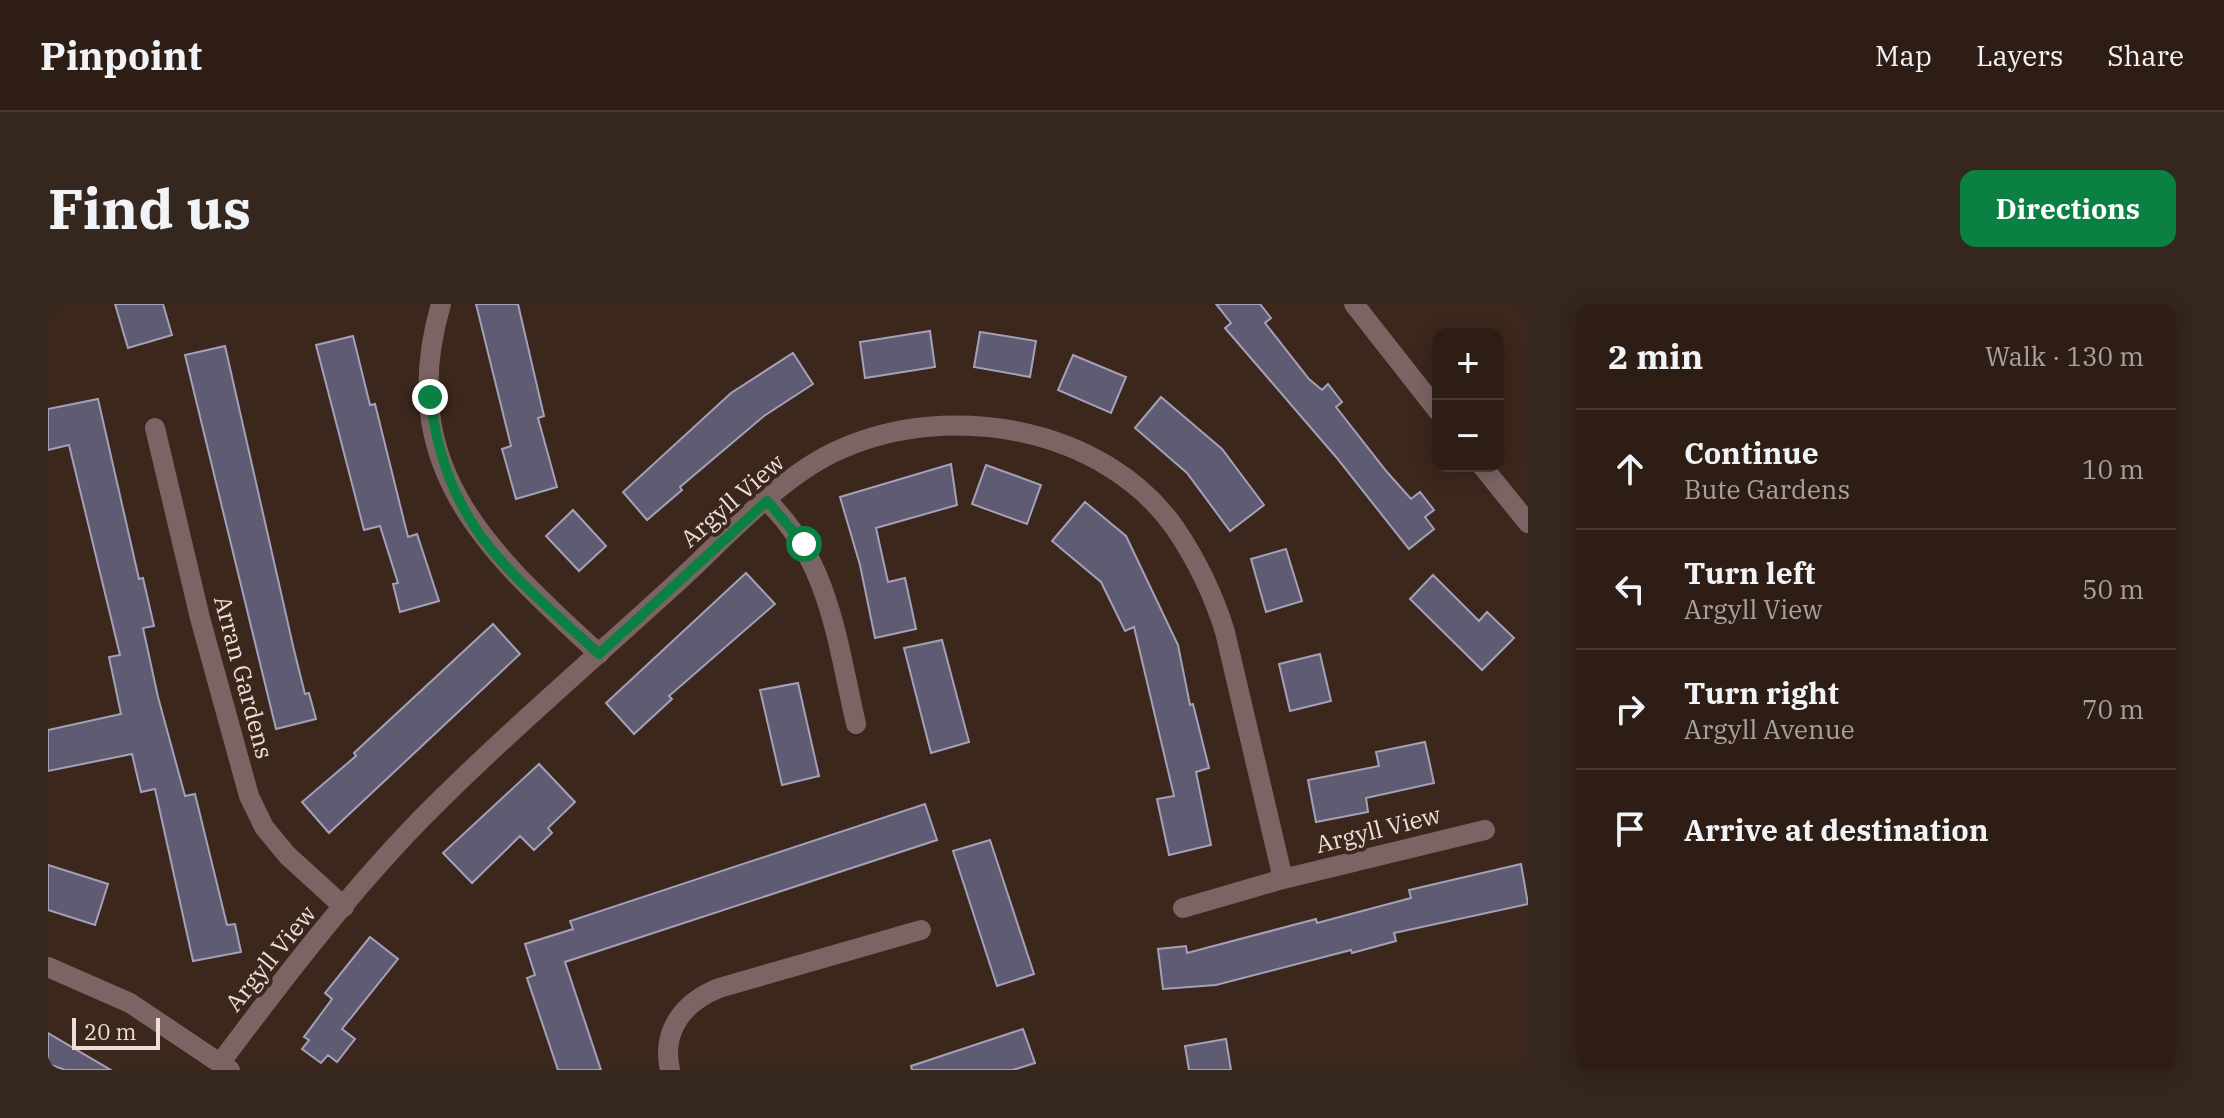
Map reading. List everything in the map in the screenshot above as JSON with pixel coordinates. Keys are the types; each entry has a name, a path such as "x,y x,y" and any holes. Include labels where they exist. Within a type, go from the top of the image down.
{"street":[{"path":"441,304 431,359 430,397 439,454 448,482 465,514 500,560 599,654"},
{"path":"1354,304 1432,403"},
{"name":"Argyll View","path":"226,1066 344,907 421,820 599,654 767,501 837,450 881,433 921,425 974,424 1023,432 1078,452 1119,475 1152,502 1175,528 1215,601 1283,879"},
{"name":"Arran Gardens","path":"155,428 200,618 249,796 264,827 287,855 344,907"},
{"path":"1487,472 1528,523"},
{"path":"767,501 800,537 819,577 856,724"},
{"name":"Argyll View","path":"1183,908 1283,879 1485,830"},
{"path":"670,1070 667,1052 675,1022 699,997 719,988 921,930"},
{"path":"48,967 130,1003 226,1066"}],"building":[{"path":"115,304 163,304 172,335 128,348"},
{"path":"476,304 518,304 544,416 538,418 557,487 516,499 502,449 511,446"},
{"path":"1216,304 1260,304 1271,318 1265,323 1309,379 1322,390 1328,384 1342,402 1336,407 1387,472 1411,499 1420,492 1434,510 1425,517 1434,529 1409,549 1336,457 1225,328 1231,323"},
{"path":"930,331 935,367 865,378 860,342"},
{"path":"980,332 1036,341 1030,377 974,367"},
{"path":"353,336 370,405 375,404 408,537 417,534 439,601 400,612 393,584 398,583 380,526 364,530 316,345"},
{"path":"225,346 294,650 305,694 309,693 316,719 276,729 185,355"},
{"path":"793,353 813,384 764,416 680,487 682,490 647,520 623,492 731,393"},
{"path":"1073,355 1126,377 1111,413 1058,390"},
{"path":"1161,397 1222,449 1264,505 1230,531 1187,473 1135,428"},
{"path":"98,399 139,579 143,578 154,626 143,628 158,697 185,796 195,794 227,925 235,924 241,952 193,961 155,789 141,792 132,754 48,771 48,730 121,714 109,657 120,655 69,445 48,450 48,409"},
{"path":"951,464 957,505 876,528 888,582 905,578 916,629 875,638 860,565 840,497"},
{"path":"986,465 1041,485 1027,524 972,504"},
{"path":"1085,502 1126,536 1178,645 1190,705 1193,704 1209,768 1196,772 1211,845 1169,855 1157,799 1174,796 1134,627 1125,631 1101,582 1052,541"},
{"path":"573,510 606,546 579,571 546,536"},
{"path":"1286,549 1302,601 1266,612 1251,559"},
{"path":"746,573 775,604 669,696 672,699 634,734 606,703"},
{"path":"1433,575 1479,621 1487,612 1514,638 1482,670 1410,599"},
{"path":"493,624 520,654 329,833 302,802 356,756 354,753"},
{"path":"942,640 969,742 931,753 904,648"},
{"path":"1320,654 1331,701 1290,711 1279,664"},
{"path":"798,683 819,776 782,785 760,690"},
{"path":"1425,742 1434,783 1366,798 1368,812 1316,822 1308,780 1379,766 1376,752"},
{"path":"539,764 575,802 548,828 552,833 534,850 520,836 472,883 443,853"},
{"path":"925,804 937,840 565,962 601,1070 558,1070 527,978 535,975 525,944 573,929 570,921"},
{"path":"990,840 1034,974 997,986 953,851"},
{"path":"1521,864 1528,904 1394,933 1396,941 1216,985 1163,989 1158,949 1186,946 1187,953 1316,919 1317,923 1411,898 1409,890"},
{"path":"48,865 108,884 95,925 48,910"},
{"path":"370,937 398,959 342,1029 355,1039 337,1062 328,1055 321,1063 302,1049 309,1040 304,1037 332,999 325,993"},
{"path":"1023,1029 1035,1063 1013,1070 912,1070 911,1066"},
{"path":"48,1033 111,1070 65,1070 48,1064"},
{"path":"1226,1039 1231,1070 1189,1070 1185,1046"}],"route":[{"path":"430,397 434,431 448,482 472,525 514,575 599,654 767,501 804,544"}]}
